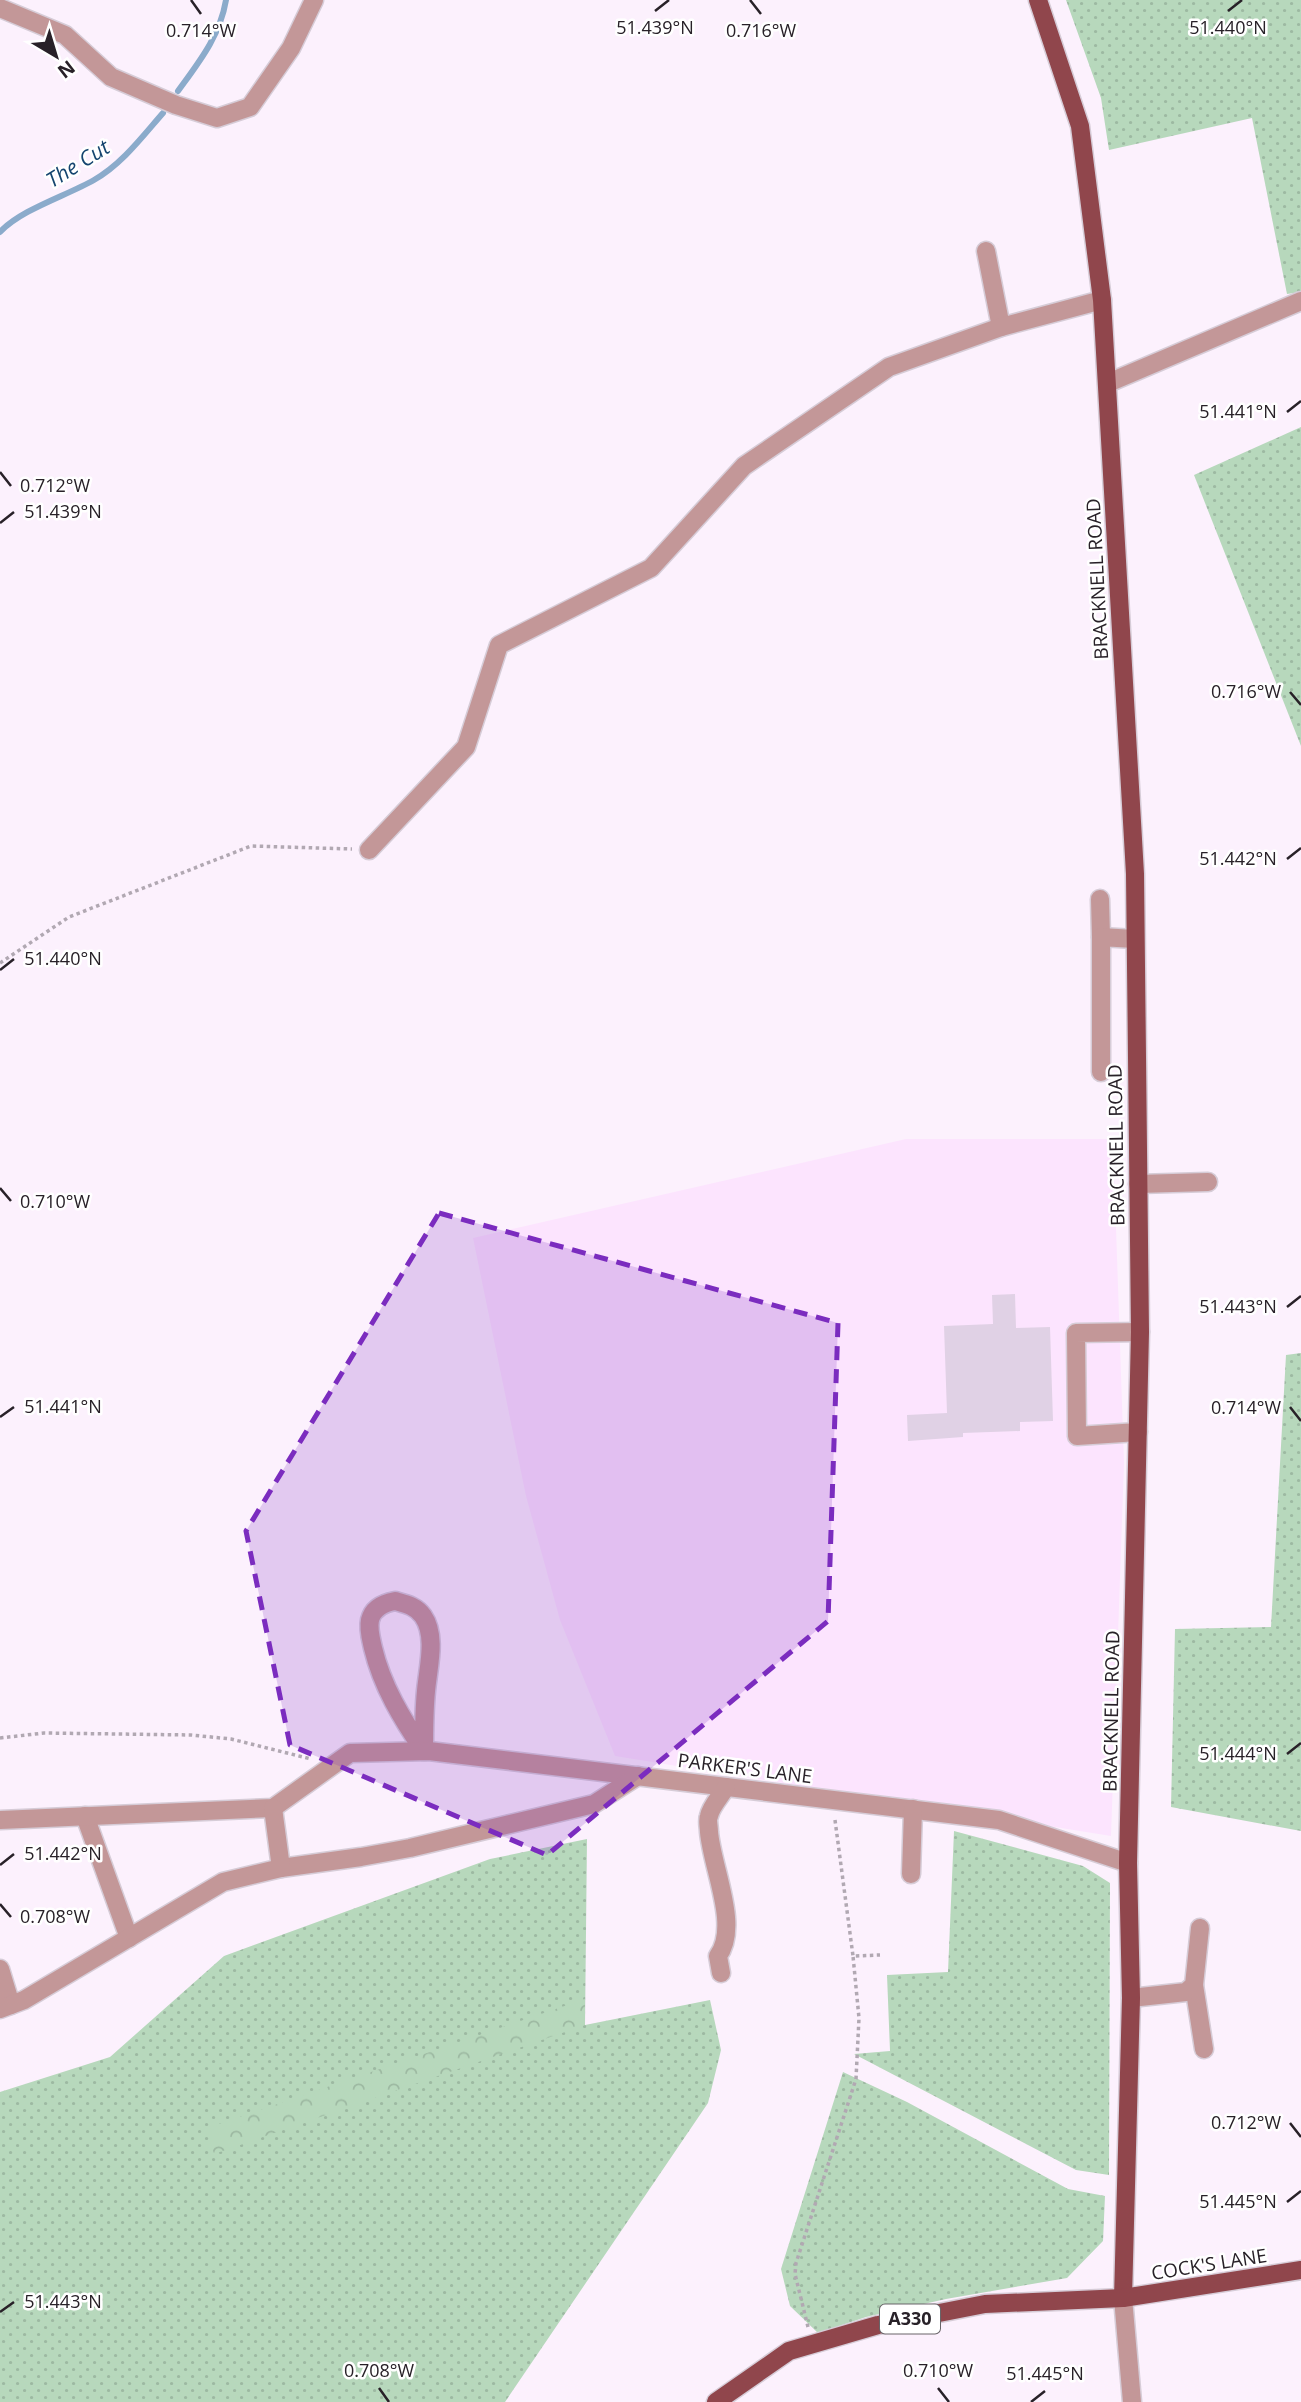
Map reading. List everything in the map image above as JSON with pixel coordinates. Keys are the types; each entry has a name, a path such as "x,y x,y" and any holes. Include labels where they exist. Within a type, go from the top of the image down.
{"main road":[{"name":"BRACKNELL ROAD","path":"1038,0 1080,126 1102,300 1135,874 1140,1332 1129,1863 1131,1998 1123,2298"},
{"name":"COCK'S LANE","path":"1123,2298 1301,2270"},
{"name":"A330","path":"716,2402 789,2351 878,2325 985,2304 1123,2298"}],"street":[{"path":"0,8 65,35 111,77 176,105 217,118 250,107 291,48 314,0"},
{"path":"986,251 1001,327"},
{"path":"369,850 466,747 499,645 651,568 744,466 889,367 1001,327 1102,300"},
{"path":"1108,383 1301,301"},
{"path":"1100,899 1101,1072"},
{"path":"1101,937 1134,939"},
{"path":"1138,1184 1208,1182"},
{"path":"1139,1432 1077,1436 1076,1333 1140,1332"},
{"path":"395,1601 410,1605 425,1619 430,1643 424,1751 406,1725 382,1679 375,1653 370,1621 374,1612 385,1603 395,1601"},
{"name":"PARKER'S LANE","path":"333,1765 350,1753 424,1751 913,1809 999,1820 1129,1863"},
{"path":"0,1820 273,1808 333,1765"},
{"path":"0,1969 6,2006 24,2000 223,1882 281,1868 410,1848 594,1804 638,1776"},
{"path":"721,1973 718,1956 723,1950 727,1935 727,1921 712,1857 708,1816 726,1787"},
{"path":"273,1808 281,1868"},
{"path":"911,1874 913,1809"},
{"path":"85,1816 129,1938"},
{"path":"1200,1928 1194,1985 1204,2049"},
{"path":"1131,1998 1186,1992 1194,1985"},
{"path":"1123,2298 1132,2402"}],"path":[{"path":"0,963 69,917 251,846 369,850"},
{"path":"0,1738 55,1732 191,1735 231,1739 333,1765"},
{"path":"812,2345 797,2284 796,2263 856,2079 859,2018 833,1800"},
{"path":"853,1956 880,1955"}],"highlighted area":[{"path":"439,1213 838,1323 828,1621 547,1855 290,1745 246,1531"}],"shaded area":[{"path":"906,1139 1113,1139 1124,1463 1111,1836 615,1756 560,1620 526,1496 473,1238"}],"green space":[{"path":"1066,0 1301,0 1301,292 1287,294 1252,118 1109,150 1101,98"},
{"path":"1301,427 1301,746 1194,475"},
{"path":"1301,1353 1301,1831 1171,1807 1175,1629 1271,1627 1286,1355"},
{"path":"954,1831 1083,1866 1110,1883 1109,2175 1076,2170 854,2054 890,2051 887,1975 948,1972"},
{"path":"587,1839 585,2025 710,2000 721,2050 708,2103 505,2402 0,2402 0,2092 110,2057 224,1956 490,1859"},
{"path":"585,1999 585,2025 214,2154 207,2128"},
{"path":"843,2072 907,2102 1068,2189 1105,2196 1103,2241 1067,2278 946,2299 866,2317 818,2333 790,2306 781,2269"}],"building":[{"path":"1015,1294 1016,1328 1050,1327 1053,1421 1020,1422 1020,1431 963,1433 963,1437 908,1441 907,1415 947,1413 944,1326 993,1324 992,1295"}],"waterway":[{"name":"The Cut","path":"178,91 214,37 226,0"},
{"name":"The Cut","path":"0,232 20,216 104,174 131,150 163,113"}]}
